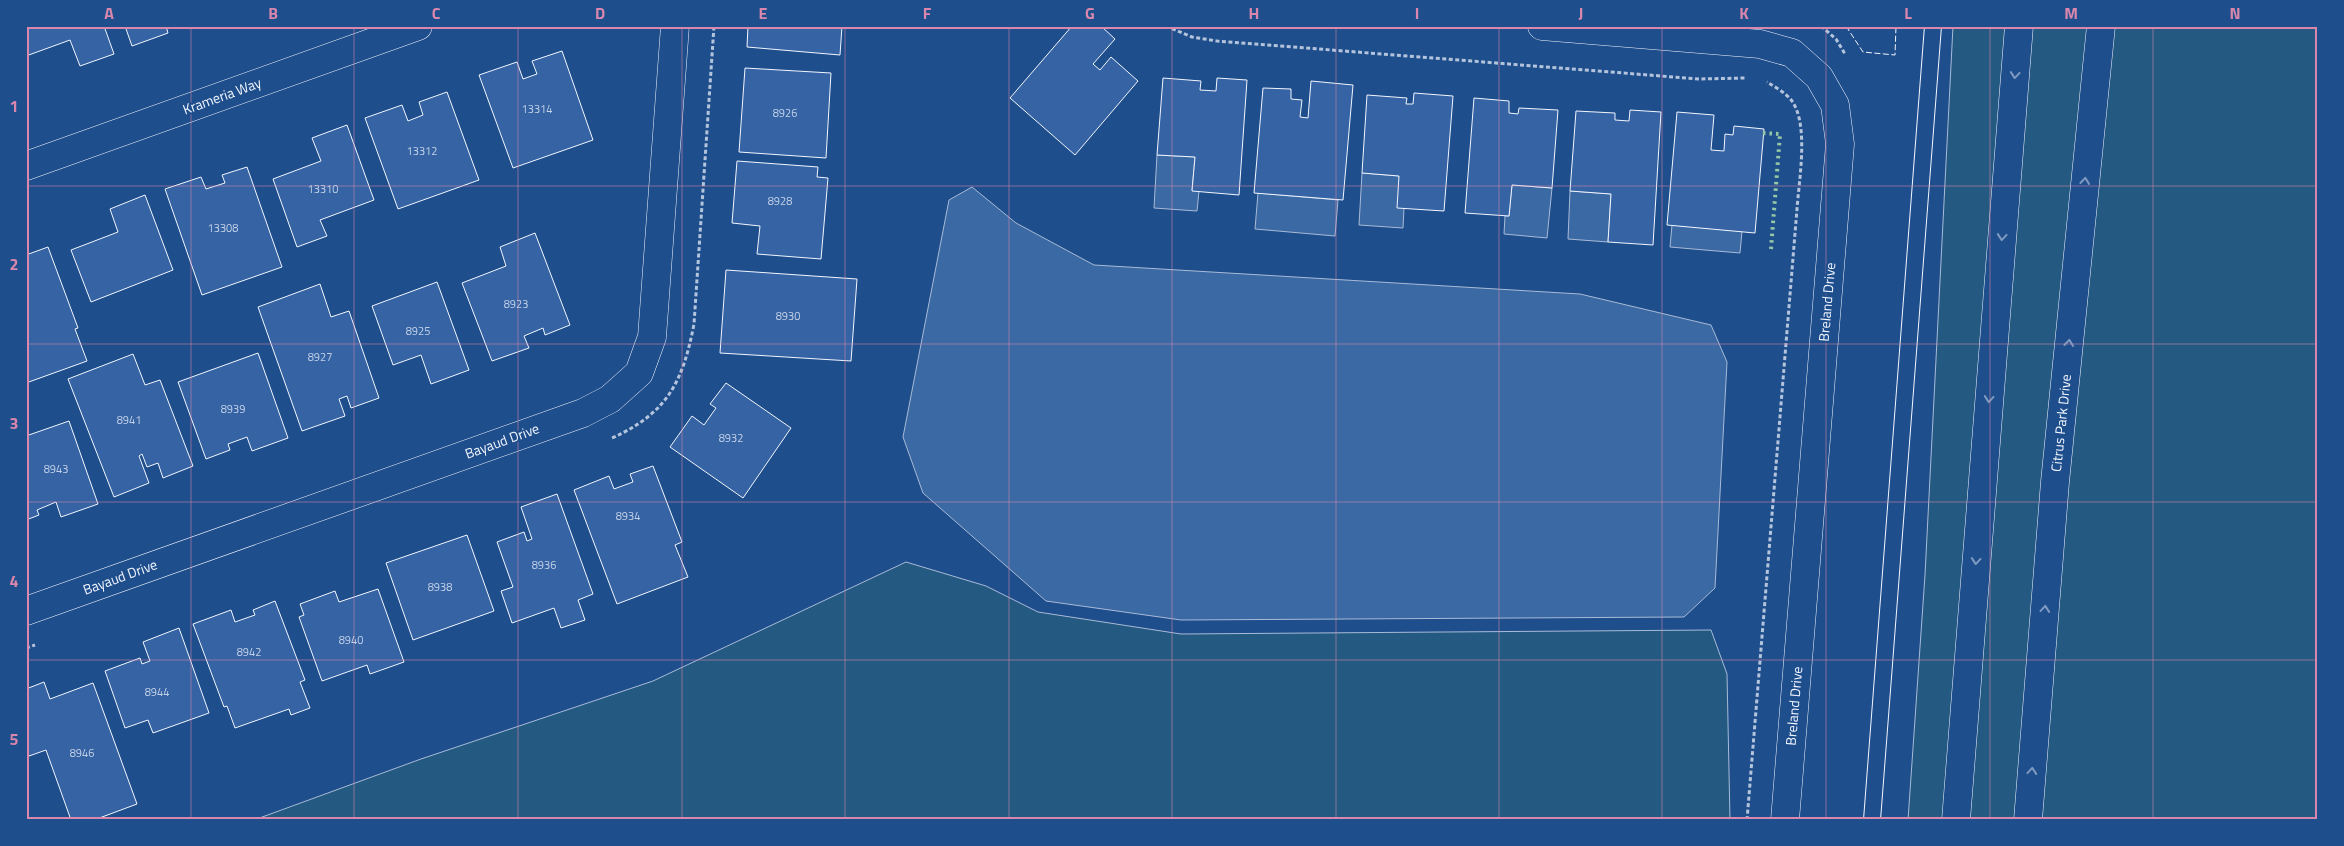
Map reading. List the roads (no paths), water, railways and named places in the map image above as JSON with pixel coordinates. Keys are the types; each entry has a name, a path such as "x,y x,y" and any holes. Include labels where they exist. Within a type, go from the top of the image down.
{"street":[{"name":"Krameria Way","path":"26,166 418,26"},
{"name":"Bayaud Drive","path":"26,611 583,413 610,399 639,373 652,337 675,26"},
{"name":"Breland Drive","path":"1542,26 1615,29 1760,44 1792,52 1819,77 1836,105 1840,144 1785,820"},
{"path":"1956,820 2019,26"},
{"name":"Citrus Park Drive","path":"2028,820 2055,482 2101,26"}],"lane":[{"path":"1872,820 1933,26"}]}
